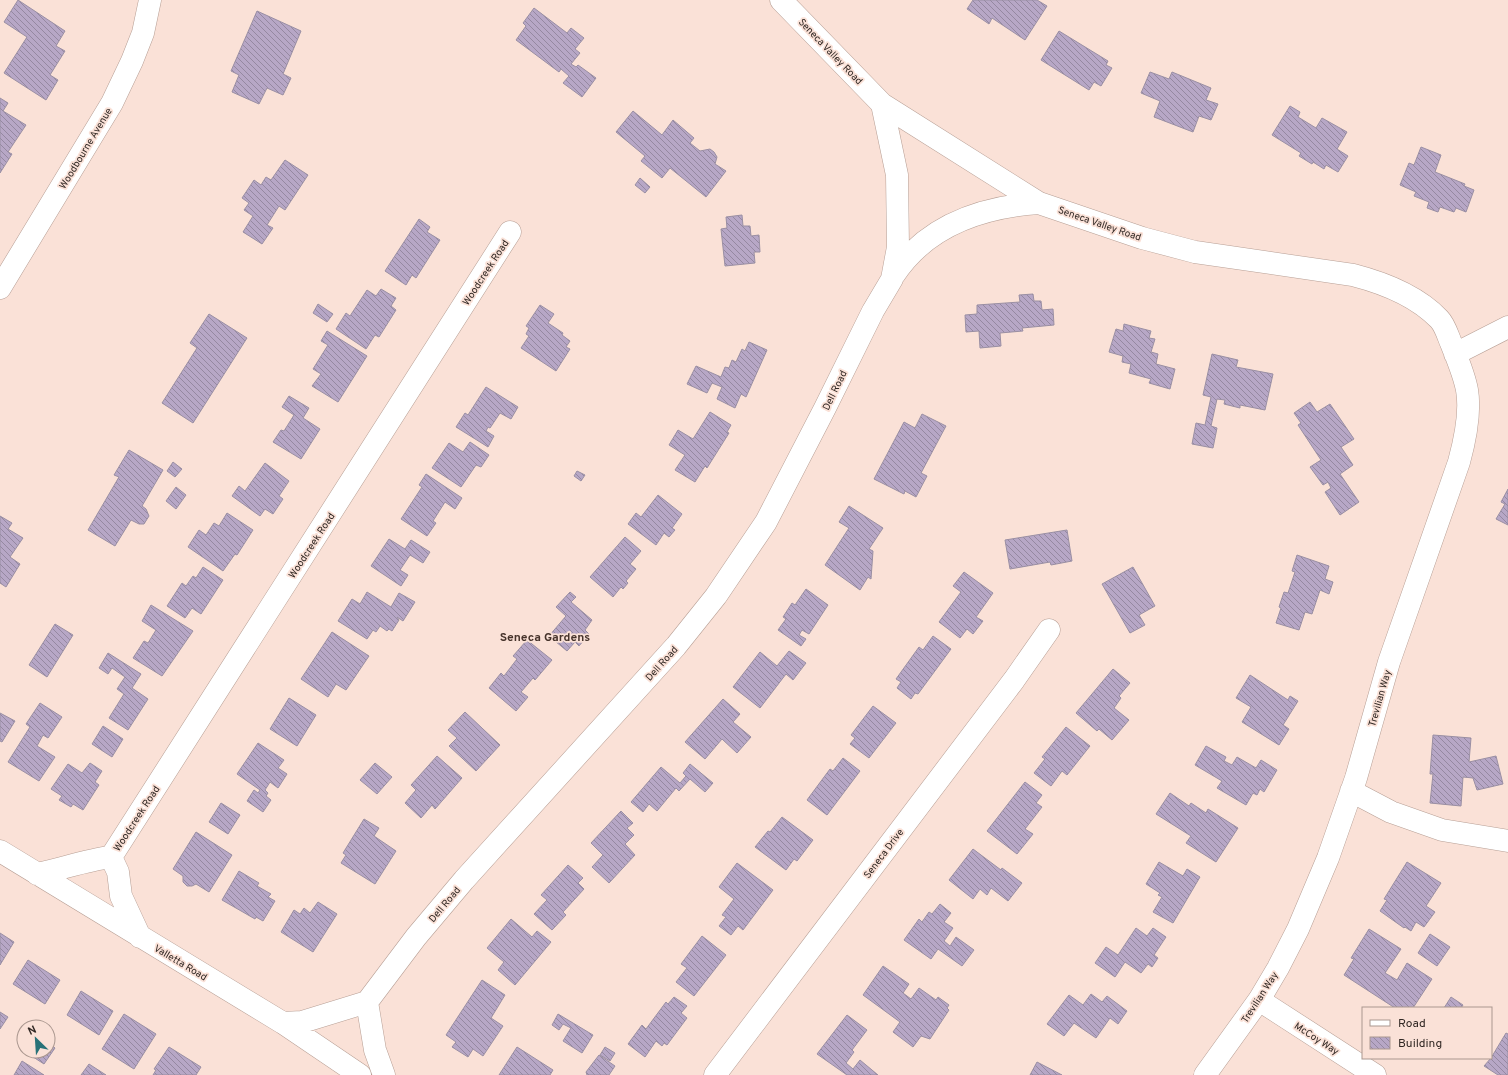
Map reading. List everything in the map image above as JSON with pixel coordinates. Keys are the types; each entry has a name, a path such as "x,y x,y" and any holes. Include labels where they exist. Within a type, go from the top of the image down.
{"street":[{"name":"Woodbourne Avenue","path":"0,288 112,103 132,61 143,33 150,0"},
{"name":"Seneca Valley Road","path":"781,0 882,104 1039,203 1142,238 1195,252 1353,275 1390,286 1410,297 1440,319 1455,354"},
{"name":"Dell Road","path":"882,104 897,176 898,247 892,279"},
{"name":"Dell Road","path":"367,1002 416,937 464,880 676,646 716,596 766,522 826,408 873,311 892,279 914,249 955,223 988,209 1039,203"},
{"name":"Woodcreek Road","path":"111,857 510,232"},
{"path":"1455,354 1508,326"},
{"name":"Trevilian Way","path":"1204,1075 1259,1000 1298,929 1328,858 1351,791 1389,662 1464,444 1467,417 1467,390 1455,354"},
{"name":"Seneca Drive","path":"715,1075 1014,680 1049,630"},
{"path":"1351,791 1391,812 1442,830 1508,841"},
{"name":"Valletta Road","path":"0,851 283,1023 360,1075"},
{"name":"Woodcreek Road","path":"37,874 72,867 92,859 111,857"},
{"name":"Woodcreek Road","path":"111,857 118,872 121,896 140,937"},
{"name":"McCoy Way","path":"1259,1000 1375,1075"},
{"path":"283,1023 302,1022 367,1002 375,1050 384,1075"}],"building":[{"path":"18,0 65,31 56,46 65,51 50,75 58,80 46,100 4,73 27,37 4,22"},
{"path":"973,0 1037,0 1047,6 1025,40 992,18 989,24 967,9"},
{"path":"534,8 567,33 571,28 584,38 575,49 580,53 571,64 576,67 578,65 596,78 582,97 563,83 569,76 561,69 559,72 516,40 526,26 523,23"},
{"path":"257,11 301,31 283,74 291,78 283,95 267,88 259,104 232,92 239,75 231,71"},
{"path":"1059,31 1108,61 1106,65 1112,68 1101,86 1094,82 1089,90 1041,60"},
{"path":"1150,72 1169,79 1172,72 1211,88 1206,100 1218,104 1211,120 1199,116 1193,132 1154,117 1160,101 1141,93"},
{"path":"0,98 8,103 3,111 26,125 8,152 12,154 0,173"},
{"path":"1290,106 1300,112 1298,117 1316,128 1322,118 1347,132 1337,149 1348,156 1338,172 1326,165 1324,169 1313,162 1312,164 1299,156 1301,153 1272,135"},
{"path":"633,111 662,135 673,120 694,138 690,143 700,151 710,149 714,152 717,157 715,164 726,171 706,197 670,168 662,178 641,161 645,156 616,132"},
{"path":"1421,147 1441,155 1435,172 1465,184 1464,186 1474,190 1466,212 1456,208 1454,212 1440,207 1438,212 1427,208 1429,202 1414,196 1416,192 1400,185 1409,163 1414,165"},
{"path":"285,160 308,175 285,210 279,206 267,225 273,228 262,244 243,232 253,216 244,210 249,203 242,198 254,180 261,185 266,177 271,180"},
{"path":"640,178 650,187 645,193 635,185"},
{"path":"742,215 743,226 750,226 751,236 759,235 760,252 754,252 755,263 725,266 721,229 727,228 726,217"},
{"path":"419,219 430,227 427,232 440,240 416,278 412,275 406,285 385,271"},
{"path":"381,289 396,298 391,306 396,310 379,337 375,335 366,349 336,329 346,313 350,316 367,290 376,296"},
{"path":"1033,294 1034,301 1041,301 1042,310 1053,309 1054,325 1022,328 1023,331 1000,333 1001,346 980,348 979,331 966,332 965,315 977,314 977,305 1020,302 1019,295"},
{"path":"318,304 333,314 327,322 313,313"},
{"path":"540,305 554,314 548,323 563,333 562,335 570,341 566,347 570,349 556,371 521,348 529,336 526,334 529,328 526,326"},
{"path":"209,314 247,338 193,423 162,403 197,348 190,343"},
{"path":"1124,324 1151,331 1149,338 1155,339 1151,352 1158,354 1156,364 1175,369 1170,389 1149,383 1151,379 1129,373 1131,364 1122,362 1123,356 1109,352 1116,329 1123,331"},
{"path":"327,331 367,356 338,402 312,386 321,374 313,369 328,345 321,341"},
{"path":"749,342 767,350 746,397 741,394 735,408 717,399 722,387 712,383 707,393 687,384 696,366 721,377 725,367 729,368 732,360 736,362 742,349 745,351"},
{"path":"1212,354 1238,360 1236,367 1273,374 1265,410 1240,405 1240,408 1224,404 1225,400 1217,399 1211,426 1217,428 1213,448 1192,444 1196,423 1205,425 1211,397 1203,395"},
{"path":"486,387 518,407 511,419 500,413 490,428 488,427 486,431 494,436 488,447 456,427 465,413 468,415"},
{"path":"289,396 309,408 303,418 320,429 301,459 273,442 281,430 284,431 294,415 282,407"},
{"path":"1310,402 1317,412 1330,404 1354,439 1341,447 1353,465 1340,474 1359,502 1340,515 1325,492 1331,488 1328,482 1323,485 1310,467 1321,460 1298,425 1301,423 1294,413"},
{"path":"710,412 731,425 727,432 729,433 707,468 705,466 695,482 675,470 685,455 669,445 678,430 693,439"},
{"path":"922,414 946,426 921,473 927,476 916,497 905,491 904,494 874,479 904,422 915,428"},
{"path":"470,442 489,455 481,467 476,465 461,487 432,468 449,443 463,452"},
{"path":"129,450 163,470 142,506 146,509 149,516 144,524 139,524 131,520 115,546 88,530 119,477 114,475"},
{"path":"173,462 182,469 175,477 167,471"},
{"path":"265,463 289,481 279,496 283,499 273,514 265,509 260,516 232,496 239,486 245,491"},
{"path":"577,471 585,475 581,481 574,476"},
{"path":"426,474 462,498 455,509 445,502 433,521 436,523 427,536 401,519 422,487 419,485"},
{"path":"176,487 186,495 176,509 166,501"},
{"path":"1508,489 1508,525 1496,519 1505,504 1501,502"},
{"path":"658,495 682,514 672,528 675,530 669,537 664,533 656,545 628,524 636,513 641,517"},
{"path":"849,506 883,528 869,549 873,551 871,579 868,577 860,590 825,565 849,528 839,522"},
{"path":"227,513 253,530 237,555 235,554 223,571 188,547 199,530 206,535 214,523 219,526"},
{"path":"0,516 12,523 8,529 23,538 10,557 20,564 6,587 0,583"},
{"path":"1067,530 1072,561 1051,565 1050,562 1010,569 1005,540"},
{"path":"625,537 641,551 630,564 636,569 626,581 628,583 623,589 621,587 613,597 590,577"},
{"path":"389,539 405,549 411,540 430,552 423,563 410,555 400,570 408,575 401,586 371,566"},
{"path":"1297,555 1329,566 1325,579 1333,582 1329,594 1320,590 1312,614 1305,612 1299,630 1276,623 1284,592 1288,593 1295,572 1292,571"},
{"path":"203,567 223,580 201,614 192,608 185,618 167,606 182,583 186,586 193,576 196,578"},
{"path":"1133,567 1155,606 1139,615 1145,625 1130,633 1102,584"},
{"path":"964,572 993,593 976,617 983,621 973,634 967,629 960,638 939,622 961,592 953,586"},
{"path":"806,589 828,605 809,634 802,630 799,635 806,639 801,646 778,630 786,619 783,617 792,603 795,605"},
{"path":"367,592 391,607 399,593 415,602 403,621 397,617 399,620 392,631 389,629 387,631 380,626 376,632 373,630 367,639 338,621 352,599 360,604"},
{"path":"570,592 576,597 571,602 592,620 585,630 589,634 579,646 575,642 567,651 549,636 566,616 556,607"},
{"path":"151,605 193,631 162,676 133,658 144,641 148,643 156,630 142,621"},
{"path":"55,624 73,635 47,677 29,665"},
{"path":"332,632 369,656 346,690 336,684 328,697 301,679"},
{"path":"933,636 951,649 918,694 915,693 911,699 897,688 901,682 896,679 919,647 923,650"},
{"path":"527,640 552,660 535,680 533,678 521,692 528,697 516,711 489,688 501,673 504,676 517,659 513,656"},
{"path":"789,651 806,663 793,680 786,674 760,708 733,687 760,652 777,666"},
{"path":"108,653 141,674 132,688 148,699 128,730 109,718 124,694 117,689 125,677 112,668 108,674 99,668"},
{"path":"1113,669 1130,683 1119,696 1121,698 1114,708 1129,720 1112,740 1099,729 1097,731 1076,713"},
{"path":"1250,675 1288,700 1290,696 1298,701 1283,725 1289,729 1279,745 1242,722 1251,707 1236,698"},
{"path":"289,698 316,715 297,746 270,729"},
{"path":"723,699 740,714 733,722 751,737 737,753 722,739 705,759 685,742"},
{"path":"40,703 62,717 48,738 43,735 37,746 55,757 39,781 8,762 30,727 26,724"},
{"path":"873,706 896,723 869,758 850,744 855,738 851,735"},
{"path":"465,712 500,745 476,771 449,746 457,738 448,730"},
{"path":"0,713 15,721 2,742 0,741"},
{"path":"103,726 123,739 112,757 92,744"},
{"path":"1066,727 1090,746 1067,775 1062,771 1051,786 1034,773 1045,759 1042,757"},
{"path":"1433,735 1471,738 1469,762 1496,756 1503,784 1477,790 1473,778 1463,777 1461,806 1430,803 1433,774 1430,774"},
{"path":"258,743 284,760 278,768 287,774 278,788 270,782 265,790 268,793 266,796 271,800 263,812 247,801 254,790 258,793 260,790 237,774"},
{"path":"1206,746 1226,757 1224,761 1232,765 1237,757 1256,768 1261,760 1277,770 1264,792 1260,789 1257,795 1253,793 1246,805 1217,788 1222,781 1195,765"},
{"path":"437,756 462,778 435,809 432,805 421,818 405,803 416,790 411,785"},
{"path":"843,758 860,771 827,815 807,800 830,769 833,771"},
{"path":"90,763 102,771 95,782 99,785 83,810 73,804 71,807 59,800 62,796 51,789 68,764 82,773"},
{"path":"375,763 392,777 377,794 360,780"},
{"path":"690,764 713,783 705,792 690,779 679,791 676,788 657,811 649,804 643,812 631,802 661,767 680,783 686,776 683,773"},
{"path":"1025,782 1042,795 1036,803 1042,807 1025,829 1033,834 1017,854 987,831"},
{"path":"1170,793 1189,806 1191,803 1206,813 1208,809 1238,828 1216,862 1186,843 1191,836 1156,814"},
{"path":"221,803 240,815 228,834 209,822"},
{"path":"621,811 633,823 627,828 634,835 625,844 635,855 609,883 592,867 603,855 591,843"},
{"path":"782,817 813,840 797,861 794,859 786,870 755,847"},
{"path":"364,819 379,828 374,836 396,851 375,884 341,863 346,855 343,853"},
{"path":"196,832 232,855 209,892 196,884 187,886 183,882 183,876 173,869"},
{"path":"973,849 1001,870 1002,868 1022,883 1008,901 991,888 987,895 980,889 973,899 949,880"},
{"path":"1159,862 1183,876 1187,869 1200,877 1173,923 1153,912 1162,897 1158,895 1160,893 1146,884"},
{"path":"1407,862 1441,883 1426,906 1435,912 1424,927 1416,922 1411,931 1405,927 1404,928 1380,911 1387,900 1384,899"},
{"path":"737,863 773,890 743,930 738,926 731,935 719,926 726,917 722,915 734,899 719,887"},
{"path":"568,865 583,878 578,883 584,889 563,912 566,915 552,930 534,914 547,900 541,895"},
{"path":"239,871 259,883 257,886 271,894 268,897 275,901 263,921 256,917 255,919 222,900"},
{"path":"318,902 337,914 313,952 281,932 294,910 300,914 304,908 310,913"},
{"path":"940,904 951,913 944,922 953,928 944,941 950,946 956,937 974,950 962,966 938,949 931,959 904,940 919,919 922,922 929,912 932,914"},
{"path":"511,919 532,937 537,931 551,942 515,985 498,970 504,962 487,948"},
{"path":"1136,928 1147,936 1153,928 1166,937 1154,955 1158,958 1152,967 1148,964 1141,973 1125,962 1115,977 1095,963 1106,947 1118,955"},
{"path":"1369,929 1401,949 1385,973 1397,980 1407,963 1432,979 1414,1007 1393,1007 1344,975 1354,959 1351,958"},
{"path":"0,933 14,942 0,965"},
{"path":"1430,934 1450,947 1437,966 1418,953"},
{"path":"702,936 726,955 694,996 676,982 687,968 681,964"},
{"path":"28,960 60,980 45,1004 13,984"},
{"path":"883,966 909,984 903,993 911,999 919,988 936,1000 938,997 949,1005 947,1008 949,1010 930,1039 921,1036 913,1047 893,1032 900,1022 863,995"},
{"path":"482,980 505,995 491,1018 503,1026 483,1056 473,1049 468,1057 452,1047 456,1042 446,1035"},
{"path":"81,991 113,1011 99,1035 67,1015"},
{"path":"1091,994 1102,1002 1107,996 1127,1011 1118,1024 1110,1018 1096,1038 1074,1023 1064,1036 1047,1024 1069,995 1083,1005"},
{"path":"674,997 687,1006 681,1013 687,1018 667,1045 664,1043 662,1046 656,1041 645,1057 628,1044 642,1025 646,1029 666,1002 668,1004"},
{"path":"1451,997 1463,1005 1462,1007 1445,1007"},
{"path":"0,1012 8,1017 0,1029"},
{"path":"124,1014 156,1034 134,1069 102,1049"},
{"path":"558,1014 593,1035 582,1053 563,1041 571,1028 563,1024 559,1030 552,1025"},
{"path":"847,1015 867,1030 852,1050 854,1052 846,1063 853,1069 860,1060 878,1075 847,1075 817,1054"},
{"path":"1506,1033 1508,1034 1508,1075 1498,1075 1484,1066 1490,1059 1492,1059 1492,1056"},
{"path":"169,1047 201,1067 196,1075 153,1075 156,1070 154,1069"},
{"path":"517,1047 553,1070 550,1075 499,1075"},
{"path":"605,1047 615,1053 610,1061 600,1055"},
{"path":"599,1055 615,1066 609,1075 587,1075 586,1072"},
{"path":"36,1059 47,1059 44,1064"},
{"path":"22,1061 44,1075 14,1075"},
{"path":"1037,1062 1062,1075 1030,1075"},
{"path":"89,1064 106,1075 81,1075"}],"district":[{"name":"Seneca Gardens","path":"545,637"}]}
